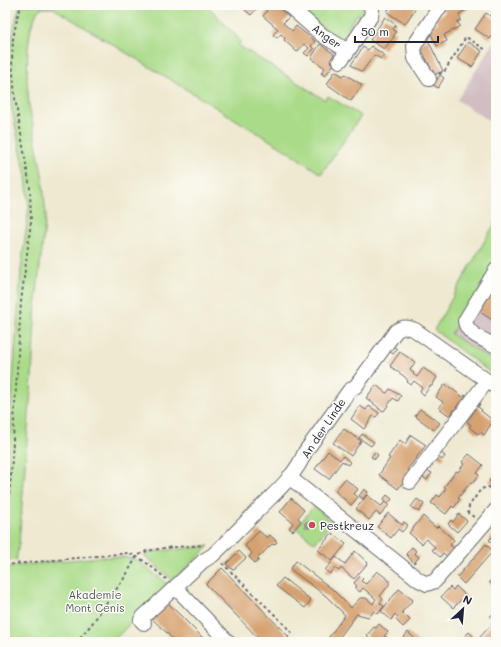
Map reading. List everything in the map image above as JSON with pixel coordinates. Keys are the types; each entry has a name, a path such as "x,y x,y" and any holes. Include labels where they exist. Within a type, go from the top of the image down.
{"street":[{"name":"Anger","path":"288,5 344,56 371,16 372,10 370,5"},
{"path":"429,79 415,58 414,46 441,5"},
{"path":"496,270 465,321 466,327 469,331 496,346"},
{"name":"An der Linde","path":"144,623 141,620 143,617 166,594 176,588 212,550 278,491 300,463 305,452 348,391 356,386 396,331 400,328 408,327 416,330 491,384"},
{"path":"410,482 491,384"},
{"path":"290,477 419,580 428,584 435,581 496,510"},
{"path":"176,588 228,642"}],"path":[{"path":"5,536 11,475 21,302 31,222 30,188 15,98 12,62 13,38 18,14 22,5"},
{"path":"429,79 444,72 466,38 486,50"},
{"path":"486,522 480,518 472,517 468,513 469,506 481,489 489,487 495,492 496,496"},
{"path":"76,642 91,625 125,577 137,556 147,551 195,545 212,550 293,634"},
{"path":"5,565 128,553 137,556 176,588"}],"shaded area":[{"path":"496,39 496,125 457,100"},
{"path":"496,265 496,363 450,334"}],"green space":[{"path":"20,5 207,5 241,41 238,45 325,100 328,96 361,116 321,174 292,154 53,8 41,8 37,12 31,27 28,47 27,81 29,105 42,174 46,215 36,300 32,377 19,543 16,561 5,559 5,501 21,270 29,206 26,176 11,105 8,57"},
{"path":"306,5 361,5 365,9 364,19 357,14 345,32 351,37 347,41 340,41 300,11 307,7"},
{"path":"496,221 496,265 451,334 496,363 496,377 434,330"},
{"path":"314,506 332,522 315,543 296,528"},
{"path":"209,546 173,581 145,556 146,552"},
{"name":"Akademie Mont Cenis","path":"99,557 125,557 137,560 169,585 112,642 5,642 5,567"}],"building":[{"path":"245,5 260,5 251,15 245,10 247,7"},
{"path":"266,5 275,5 289,17 283,23 292,31 296,26 315,41 311,46 314,49 308,56 304,53 309,48 304,44 297,52 284,40 285,38 281,34 277,38 273,35 278,29 263,16 267,11 264,8"},
{"path":"391,5 417,6 405,24 387,12"},
{"path":"448,5 466,5 468,9 459,14 461,20 457,22 460,26 444,35 447,41 437,46 429,30 433,25 438,23 436,19 445,12 443,9 449,6"},
{"path":"486,13 496,20 496,29 490,39 475,29"},
{"path":"385,17 396,25 393,29 396,32 394,37 384,49 370,40"},
{"path":"428,40 443,71 434,75 419,44"},
{"path":"468,42 482,51 472,67 457,58"},
{"path":"320,44 334,54 330,61 334,64 325,76 321,73 325,68 311,58"},
{"path":"371,46 384,55 381,59 374,55 362,72 351,65 363,47 368,50"},
{"path":"335,71 343,76 345,74 362,85 351,101 327,84"},
{"path":"440,75 444,78 438,88 430,83 432,79 436,81"},
{"path":"496,280 496,320 495,322 477,310"},
{"path":"393,346 397,349 393,354 389,351"},
{"path":"400,352 415,362 410,370 417,377 423,368 437,377 432,386 430,386 424,395 420,391 422,387 414,381 411,385 407,382 408,381 405,377 390,366"},
{"path":"445,384 463,397 465,395 469,398 463,406 459,403 450,416 439,408 443,402 436,397"},
{"path":"376,385 386,393 390,389 401,396 398,401 393,398 384,411 379,409 366,398"},
{"path":"476,401 480,404 478,407 482,410 481,411 490,418 496,419 496,428 491,424 484,435 480,432 478,434 469,427 471,425 467,422 474,412 470,409"},
{"path":"360,406 366,410 369,406 379,413 376,417 373,416 364,429 351,419"},
{"path":"420,409 440,423 434,430 415,416"},
{"path":"344,429 361,441 351,456 333,443"},
{"path":"362,434 374,442 371,446 359,438"},
{"path":"411,435 426,445 407,470 410,472 398,489 379,475 390,458 388,457 400,440 405,444"},
{"path":"328,451 340,460 343,456 350,462 348,465 342,461 329,479 315,469"},
{"path":"375,452 378,455 375,459 371,457"},
{"path":"440,452 445,456 442,460 437,456"},
{"path":"469,454 483,465 477,473 479,475 473,483 471,482 458,498 460,499 454,508 452,506 446,514 431,503 437,495 440,497 446,488 444,487 456,471 458,472 464,464 462,462"},
{"path":"496,469 496,487 489,481 495,474 493,472"},
{"path":"428,471 432,473 427,480 423,477"},
{"path":"345,479 358,489 354,494 358,497 351,505 335,491"},
{"path":"364,489 368,492 363,499 359,496"},
{"path":"367,495 381,506 385,502 389,505 380,515 376,512 369,520 356,509"},
{"path":"387,495 392,499 388,504 383,500"},
{"path":"291,498 304,510 298,518 301,521 293,531 289,528 293,523 280,512"},
{"path":"417,499 424,504 419,512 411,507"},
{"path":"388,513 402,525 404,522 408,525 402,532 398,529 391,538 377,527"},
{"path":"459,514 467,521 457,532 448,524 451,520 453,522"},
{"path":"423,516 436,528 438,526 454,540 450,545 454,548 447,556 443,553 440,557 432,550 435,547 426,539 422,544 409,533"},
{"path":"259,531 267,538 270,535 277,542 274,545 272,544 255,563 249,557 252,553 245,546"},
{"path":"332,533 346,544 332,561 318,550"},
{"path":"496,533 496,546 489,540"},
{"path":"486,544 493,551 464,584 457,577"},
{"path":"412,547 416,551 414,553 419,557 414,563 406,554"},
{"path":"239,551 246,558 233,570 226,564"},
{"path":"355,551 368,563 354,579 341,568 339,571 335,568 330,574 325,570 336,557 345,564"},
{"path":"296,561 332,589 351,608 360,598 366,598 373,604 376,599 363,588 360,592 355,588 357,586 354,583 360,576 363,579 361,581 366,584 377,571 389,580 389,585 380,596 383,599 380,603 384,606 378,614 374,611 369,617 357,614 336,642 329,637 345,615 326,596 290,569"},
{"path":"222,568 289,637 284,642 262,642 206,584"},
{"path":"283,578 311,600 305,608 276,586"},
{"path":"496,578 496,588 489,582"},
{"path":"456,586 467,597 463,600 462,599 453,608 441,597 450,587 453,590"},
{"path":"399,589 413,600 402,612 410,620 403,627 396,620 398,617 395,614 391,620 381,611"},
{"path":"166,601 207,642 175,642 150,617"},
{"path":"496,610 496,622 490,617"},
{"path":"493,623 496,626 496,642 485,642 480,637"},
{"path":"379,624 388,632 384,636 388,638 384,642 365,642 369,637 367,635"},
{"path":"408,632 418,642 400,642"},
{"path":"469,632 479,642 455,642 458,639 460,641"},
{"path":"341,638 345,642 337,642"}],"place":[{"name":"Pestkreuz","path":"312,525"}]}
